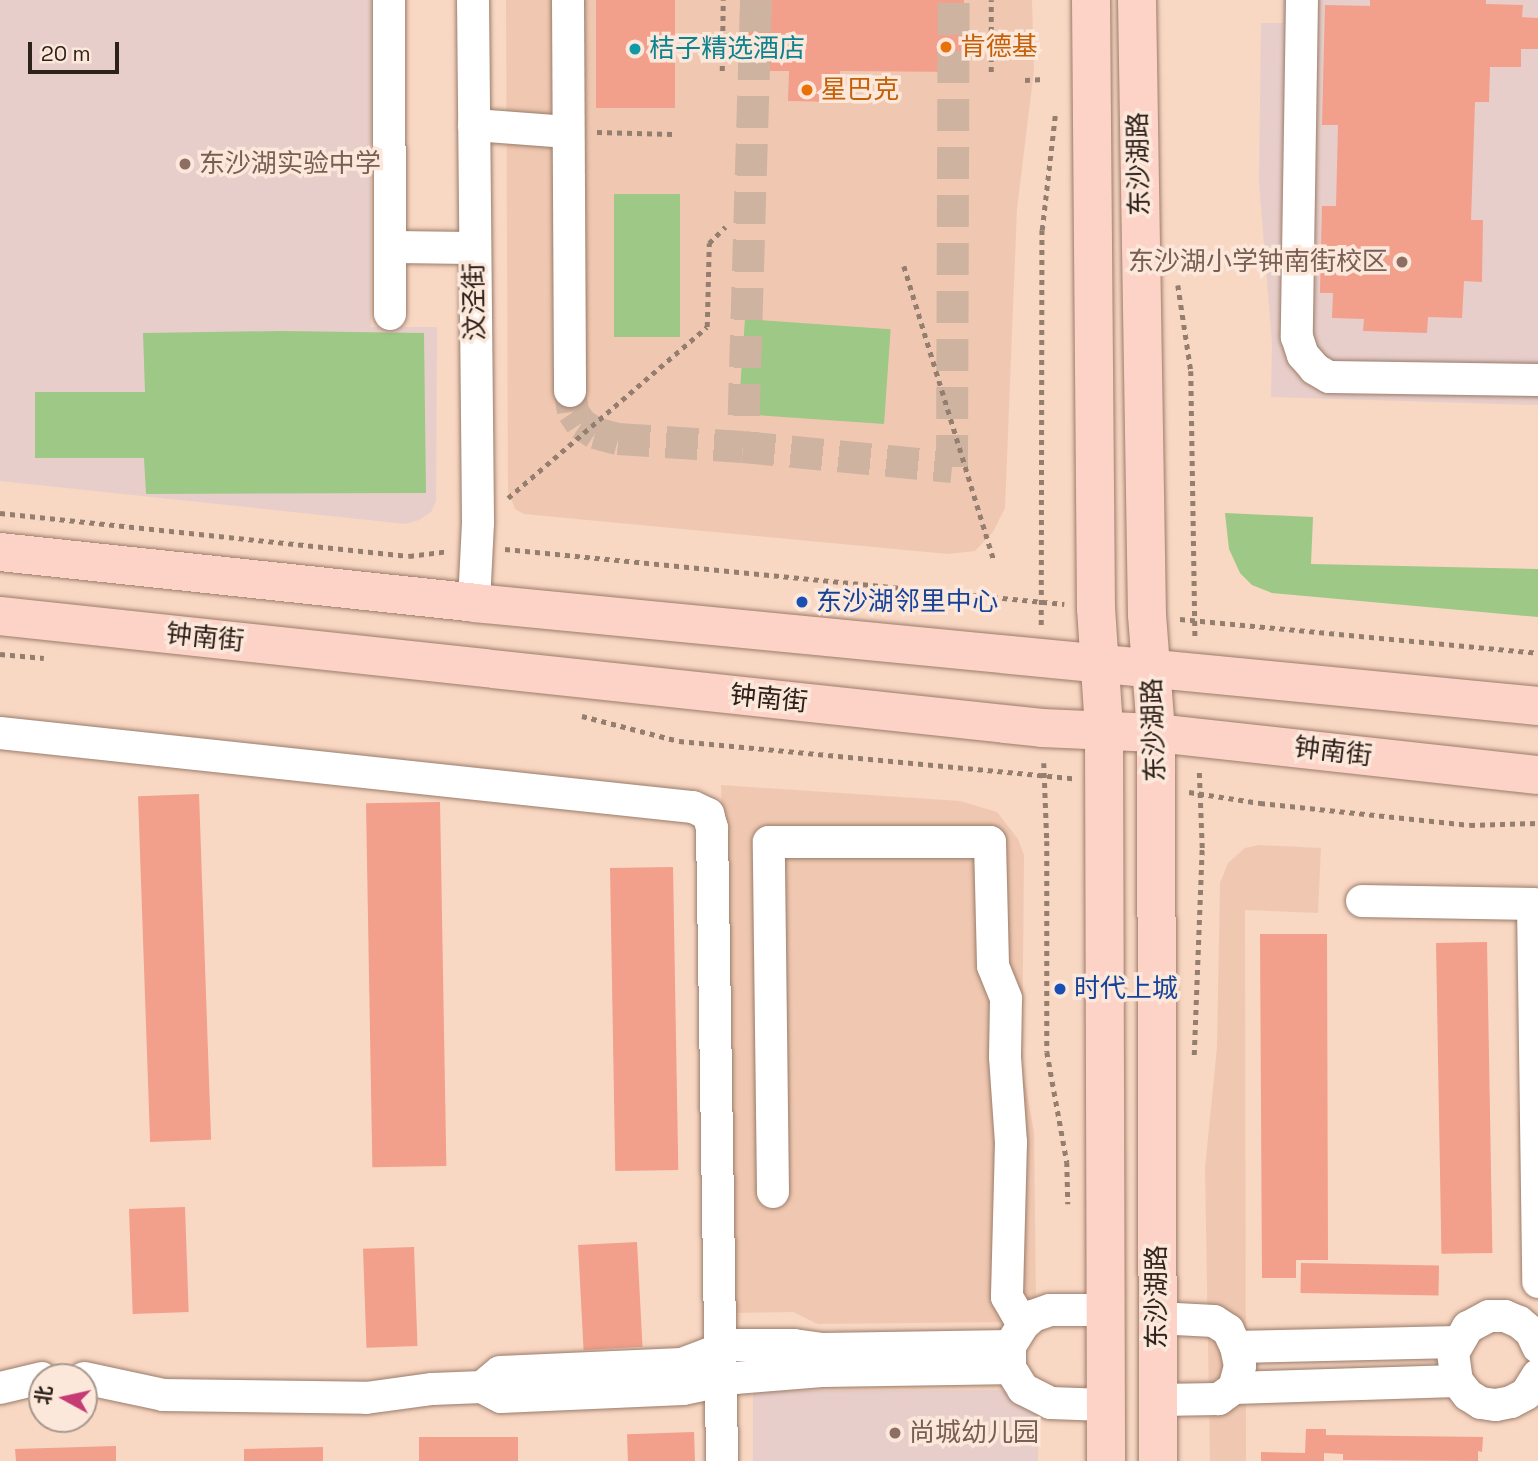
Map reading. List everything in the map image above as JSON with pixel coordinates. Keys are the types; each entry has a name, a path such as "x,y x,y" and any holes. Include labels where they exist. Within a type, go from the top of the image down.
{"main road":[{"name":"东沙湖路","path":"1091,0 1096,608 1104,729 1105,1461"},
{"name":"东沙湖路","path":"1137,0 1147,615 1156,733 1158,1461"},
{"path":"0,552 474,604 1538,706"},
{"name":"钟南街","path":"0,616 1042,728 1156,733 1538,775"}],"street":[{"path":"389,0 390,314"},
{"name":"汶泾街","path":"473,0 474,604"},
{"path":"568,0 570,391"},
{"path":"1302,0 1297,337 1303,355 1315,369 1329,377 1538,380"},
{"path":"474,125 568,132"},
{"path":"391,247 475,248"},
{"path":"0,733 693,807 708,814 712,828 722,1461"},
{"path":"773,1192 769,842 990,842 993,966 1006,999 1005,1057 1011,1142 1007,1297 1014,1346 1023,1389 1051,1403 1105,1405"},
{"path":"1362,901 1533,904 1538,1282"},
{"path":"1519,1322 1538,1294"},
{"path":"1014,1346 1033,1316 1050,1310 1103,1310"},
{"path":"1534,1391 1511,1402 1496,1405 1481,1403 1468,1395 1457,1381 1453,1353 1468,1326 1489,1317 1505,1317 1519,1322 1531,1332 1538,1347"},
{"path":"1157,1318 1214,1321 1228,1330 1236,1347 1240,1366 1234,1388"},
{"path":"1236,1347 1457,1342"},
{"path":"98,1381 163,1395 213,1398 384,1398 432,1389 482,1387 501,1396 683,1389 722,1365 794,1360 823,1349 1014,1346"},
{"path":"1324,1346 1326,1385"},
{"path":"0,1371 28,1376"},
{"path":"0,1388 28,1381"},
{"path":"1158,1400 1219,1399 1234,1388 1457,1381"}],"path":[{"path":"722,71 723,0"},
{"path":"991,0 991,72"},
{"path":"1025,80 1044,79"},
{"path":"568,132 673,134"},
{"path":"502,504 707,327 709,243 725,227"},
{"path":"904,265 994,560"},
{"path":"0,513 409,556 476,547 1096,608"},
{"path":"1147,615 1266,630 1538,653"},
{"path":"0,654 55,659"},
{"path":"574,714 679,741 1104,782"},
{"path":"1156,788 1259,803 1471,825 1538,822"}],"shaded area":[{"name":"东沙湖实验中学","path":"0,0 371,0 371,327 437,327 436,501 431,512 406,524 0,481"},
{"name":"东沙湖邻里中心","path":"506,0 1032,0 1034,70 1017,209 1005,508 993,532 975,551 948,554 524,514 515,509 508,491"},
{"name":"东沙湖小学钟南街校区","path":"1283,0 1538,0 1538,405 1271,397 1272,343 1259,182 1261,23 1283,23"},
{"path":"721,785 960,801 997,812 1018,839 1024,855 1022,1066 1034,1132 1036,1303 1012,1322 818,1324 793,1312 732,1313"},
{"path":"1259,845 1321,848 1318,913 1245,910 1246,1461 1210,1461 1205,1168 1217,1047 1220,883 1228,863 1245,848"},
{"name":"尚城幼儿园","path":"1012,1390 1038,1406 1038,1461 753,1461 753,1391"}],"green space":[{"path":"614,194 680,194 680,337 614,337"},
{"path":"745,319 891,329 884,424 738,414"},
{"path":"143,333 424,333 426,493 146,494 144,458 35,458 35,392 145,392"},
{"path":"1225,513 1313,517 1311,564 1538,569 1538,617 1272,593 1252,585 1240,573 1229,549"}],"building":[{"name":"桔子精选酒店","path":"596,0 675,0 675,108 596,108"},
{"path":"746,0 964,0 963,72 840,71 840,102 788,101 789,71 745,71"},
{"path":"1370,0 1486,0 1486,4 1523,5 1522,17 1538,18 1538,49 1521,49 1521,67 1490,67 1489,102 1475,102 1471,220 1483,220 1482,282 1464,281 1462,318 1428,317 1427,333 1363,331 1364,319 1332,318 1333,293 1320,293 1322,206 1336,206 1338,125 1322,125 1325,5 1370,6"},
{"path":"199,794 211,1140 150,1142 138,796"},
{"path":"440,802 446,1166 372,1167 366,803"},
{"path":"673,867 678,1170 615,1171 610,868"},
{"path":"1260,934 1327,934 1328,1260 1296,1260 1296,1278 1262,1278"},
{"path":"1487,942 1492,1253 1441,1254 1436,943"},
{"path":"185,1207 189,1312 133,1314 129,1209"},
{"path":"637,1242 642,1347 584,1350 578,1245"},
{"path":"414,1247 417,1346 366,1348 363,1249"},
{"path":"1301,1263 1439,1265 1438,1295 1300,1293"},
{"path":"1306,1429 1326,1429 1326,1435 1483,1437 1482,1452 1478,1451 1478,1461 1343,1460 1343,1454 1324,1453 1324,1461 1261,1461 1261,1452 1305,1453"},
{"path":"694,1432 695,1461 628,1461 627,1434"},
{"path":"419,1437 518,1437 518,1461 419,1461"},
{"path":"116,1446 116,1461 16,1461 15,1449"},
{"path":"323,1447 323,1461 244,1461 244,1449"}],"tunnel":[{"path":"756,0 743,447 952,467 954,0"},
{"path":"570,391 573,412 581,424 595,433 618,439 743,447"}],"place":[{"name":"肯德基","path":"946,47"},
{"name":"桔子精选酒店","path":"635,49"},
{"name":"星巴克","path":"807,90"},
{"name":"东沙湖实验中学","path":"185,164"},
{"name":"东沙湖小学钟南街校区","path":"1402,262"},
{"name":"东沙湖邻里中心","path":"802,602"},
{"name":"时代上城","path":"1060,989"},
{"name":"尚城幼儿园","path":"895,1433"}]}
